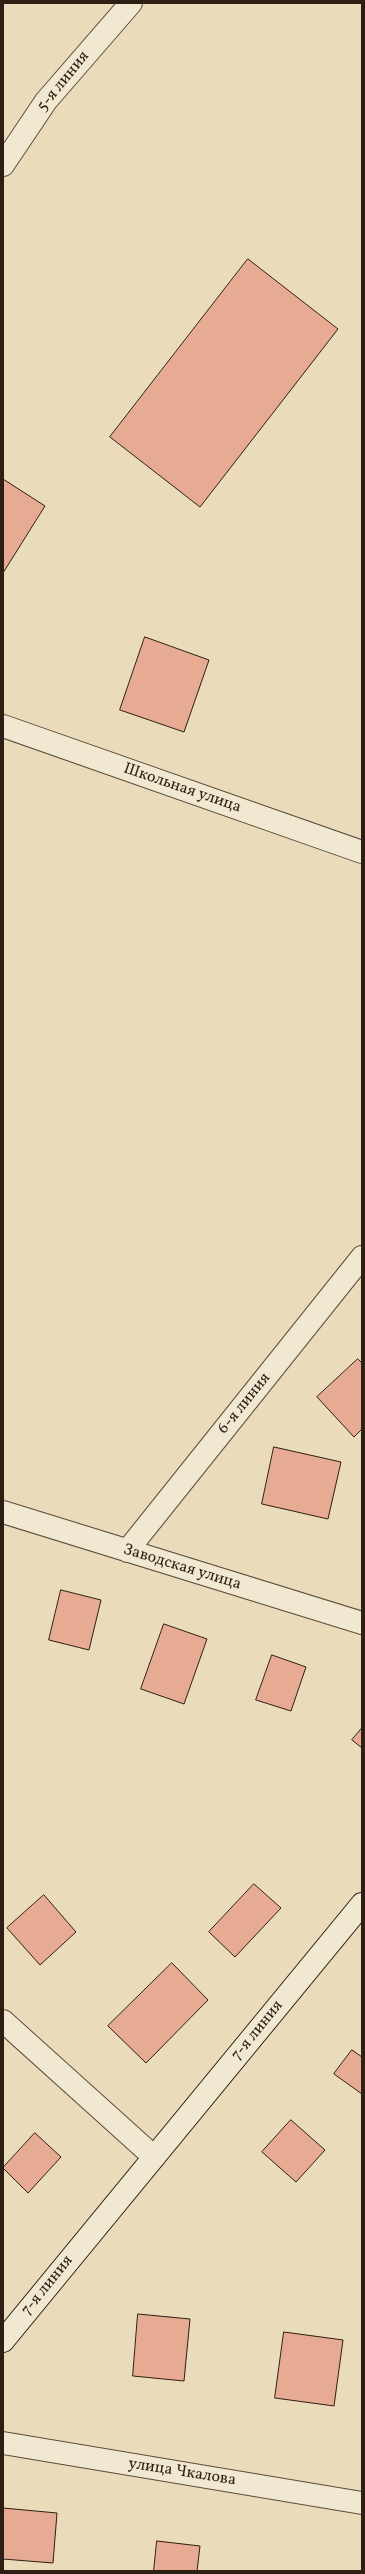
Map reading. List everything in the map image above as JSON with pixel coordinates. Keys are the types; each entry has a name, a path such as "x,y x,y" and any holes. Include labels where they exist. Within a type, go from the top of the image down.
{"street":[{"name":"5-я линия","path":"3,165 46,101 131,3"},
{"name":"Школьная улица","path":"3,726 362,852"},
{"name":"6-я линия","path":"127,1551 362,1257"},
{"name":"Заводская улица","path":"3,1512 362,1623"},
{"name":"7-я линия","path":"3,2341 362,1904"},
{"path":"3,2021 154,2157"},
{"name":"улица Чкалова","path":"3,2443 362,2503"}],"building":[{"path":"248,259 338,329 200,507 110,437"},
{"path":"3,479 45,506 3,573"},
{"path":"145,637 209,660 184,732 120,710"},
{"path":"358,1359 362,1363 362,1429 354,1437 317,1397"},
{"path":"274,1447 341,1462 328,1519 262,1504"},
{"path":"61,1590 101,1600 89,1650 49,1640"},
{"path":"164,1624 207,1639 184,1704 141,1689"},
{"path":"272,1655 306,1667 291,1711 256,1700"},
{"path":"362,1728 362,1748 352,1740"},
{"path":"254,1884 281,1908 235,1957 209,1932"},
{"path":"44,1895 76,1932 40,1965 7,1928"},
{"path":"172,1963 208,2000 146,2063 108,2026"},
{"path":"352,2050 362,2057 362,2094 334,2074"},
{"path":"291,2120 325,2150 296,2182 262,2152"},
{"path":"35,2133 61,2157 28,2193 3,2168"},
{"path":"138,2314 190,2319 184,2381 133,2376"},
{"path":"284,2332 343,2340 334,2406 275,2398"},
{"path":"3,2508 57,2513 53,2563 3,2559"},
{"path":"157,2541 200,2546 197,2571 154,2571"}]}
